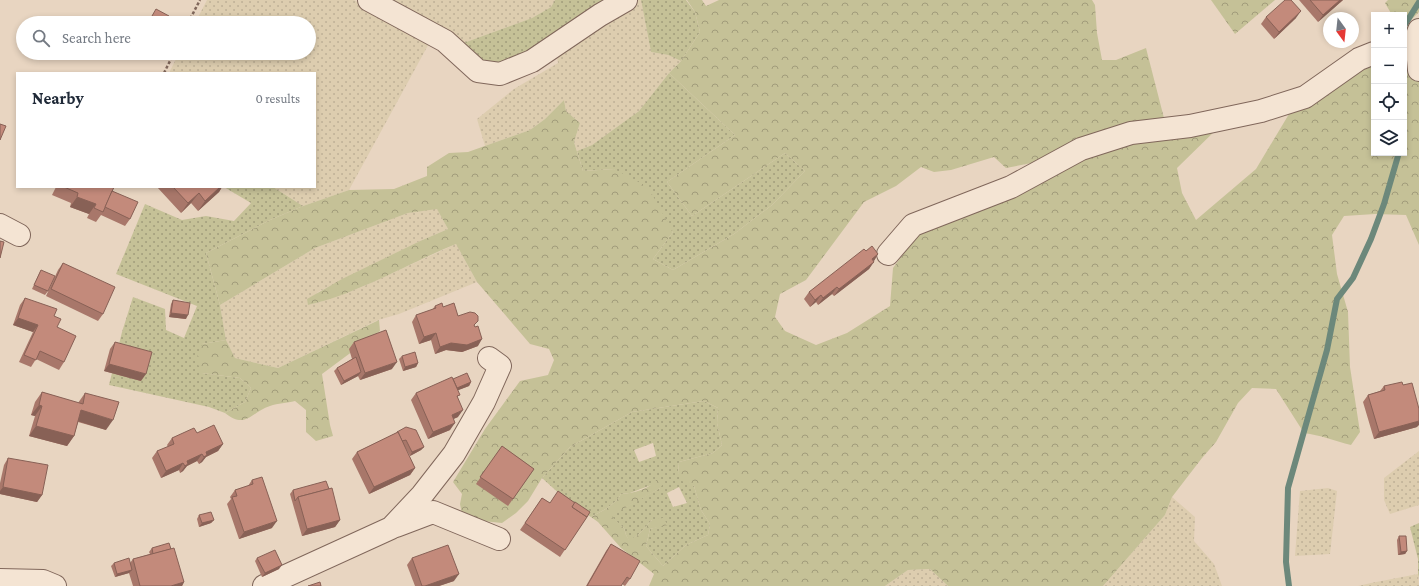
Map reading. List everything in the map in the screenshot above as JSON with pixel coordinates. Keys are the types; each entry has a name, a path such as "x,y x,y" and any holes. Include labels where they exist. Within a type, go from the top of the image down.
{"street":[{"path":"369,0 445,41 478,71 500,74 532,61 600,15 626,0"},
{"path":"1413,36 1419,70"},
{"path":"888,254 913,225 1011,187 1081,149 1131,133 1190,126 1261,111 1305,97 1359,59 1371,54"},
{"path":"391,528 422,495 454,454 484,402 500,366 489,358"},
{"path":"264,586 391,528 433,512 499,539"},
{"path":"0,580 43,581 55,586"}],"path":[{"path":"192,16 200,0"},
{"path":"164,72 170,60"}],"shaded area":[{"path":"207,0 354,0 432,38 349,190 303,206 275,188 316,188 316,72 170,71 176,60 316,60 316,16 199,16"},
{"path":"384,0 555,0 551,7 532,18 458,45"},
{"path":"637,0 641,0 651,52 668,55 681,61 669,73 639,111 592,145 577,151 574,142 580,123 566,111 564,100 545,119 530,130 485,146 477,119 514,89 558,63 556,52"},
{"path":"437,208 448,229 420,241 318,292 308,305 362,287 456,244 477,282 399,314 378,320 278,368 235,358 226,340 220,305 315,248 408,213"},
{"path":"1419,451 1419,505 1390,514 1384,500 1384,478"},
{"path":"1328,488 1337,491 1330,554 1295,556 1300,491"},
{"path":"1172,497 1195,517 1194,541 1214,564 1222,586 1103,586 1165,515"},
{"path":"930,569 948,586 885,586 908,570"},
{"path":"1418,574 1419,586 1358,586 1371,583"}],"green space":[{"path":"555,0 616,0 530,57 482,66 458,45 532,18 551,7"},
{"path":"641,0 686,0 695,12 700,32 681,61 668,55 651,52"},
{"path":"687,0 702,0 706,6 719,0 1092,0 1095,5 1097,33 1102,60 1116,60 1146,48 1165,122 1047,160 1006,168 994,157 951,170 934,172 921,167 896,186 864,202 806,280 780,294 775,317 785,331 816,345 847,333 890,306 893,268 915,238 933,226 1082,152 1221,125 1177,168 1182,193 1196,220 1256,169 1289,114 1371,55 1371,156 1407,156 1407,43 1413,46 1419,72 1419,245 1406,215 1375,214 1344,216 1332,235 1337,274 1348,312 1350,367 1360,432 1351,445 1304,433 1276,389 1252,388 1238,403 1216,442 1172,497 1165,515 1103,586 948,586 930,569 908,570 885,586 649,586 654,574 621,548 598,522 591,517 612,505 621,494 631,493 646,488 658,478 665,481 660,488 612,517 624,528 629,540 638,535 652,520 663,518 668,525 650,529 646,546 663,566 686,545 708,535 710,524 701,510 694,486 682,481 678,473 679,462 713,453 722,445 717,423 718,408 704,401 632,412 570,447 542,478 528,501 516,513 502,523 463,519 460,504 462,494 453,482 485,429 520,381 548,375 554,360 549,349 530,344 477,282 456,244 365,286 327,300 308,305 307,299 342,279 448,229 437,209 408,213 315,248 220,305 206,253 270,220 303,206 349,190 394,189 427,176 427,167 449,153 468,152 530,130 545,119 564,100 566,111 580,123 574,142 583,171 614,169 648,187 673,232 653,259 673,270 734,234 772,205 805,171 785,153 692,216 667,182 735,135 669,73 681,61 700,32 695,12"},
{"path":"1211,0 1275,0 1235,34"},
{"path":"1388,0 1419,0 1419,12 1409,22 1407,21 1407,12 1390,12 1385,3"},
{"path":"669,73 735,135 667,182 692,216 785,153 805,171 772,205 734,234 673,270 653,259 673,232 614,169 583,171 577,151 592,145 639,111"},
{"path":"226,188 275,188 303,206 270,220 206,253 220,305 226,340 202,344 202,373 240,378 251,388 245,402 225,413 209,407 109,385 122,332 133,297 165,309 166,330 184,338 197,306 116,274 145,204 182,220 206,216 234,221 251,203"},
{"path":"379,320 380,331 322,374 333,436 316,441 306,432 306,410 295,401 270,406 243,420 232,418 225,413 245,402 251,388 240,378 202,373 196,360 202,344 226,340 235,358 278,368"},
{"path":"704,401 718,408 717,423 722,445 713,453 679,462 678,473 694,486 701,510 710,524 708,535 686,545 663,566 646,546 650,529 667,524 652,520 638,535 629,541 624,528 611,517 617,512 660,488 654,484 630,493 621,494 612,505 591,517 563,497 542,478 570,447 632,412","holes":["653,443 656,456 639,462 634,450","679,487 687,503 673,507 667,493"]},
{"path":"1419,523 1419,578 1418,559 1410,527"}],"building":[{"path":"1285,0 1291,0 1301,11 1279,32 1266,17"},
{"path":"1310,0 1340,0 1326,12 1323,12 1323,15"},
{"path":"156,9 169,16 152,16"},
{"path":"0,124 6,126 0,140"},
{"path":"66,188 114,188 103,212 94,208 96,204 77,197 78,193"},
{"path":"174,188 219,188 205,201 199,193 188,203"},
{"path":"112,191 138,202 130,219 105,207"},
{"path":"0,241 4,242 0,258"},
{"path":"872,246 878,254 872,259 874,262 839,289 837,287 823,298 821,295 815,300 809,292 864,249 866,251"},
{"path":"63,263 115,287 103,314 51,289"},
{"path":"41,270 55,276 48,291 34,285"},
{"path":"25,298 57,309 54,316 61,319 57,327 76,336 64,362 40,351 36,360 24,355 38,325 18,318"},
{"path":"173,300 190,303 188,315 171,313"},
{"path":"442,303 443,307 454,303 458,316 470,312 475,313 478,316 478,321 474,325 475,327 478,326 482,339 467,345 451,343 440,347 436,333 424,337 416,315 436,308 435,306"},
{"path":"386,330 397,362 365,373 354,342"},
{"path":"115,342 152,352 146,374 109,364"},
{"path":"415,352 418,363 405,367 402,356"},
{"path":"356,357 361,372 344,381 337,368"},
{"path":"467,373 471,382 457,388 453,379"},
{"path":"452,377 460,395 457,396 463,410 452,415 455,423 433,432 416,393"},
{"path":"1402,382 1403,385 1412,383 1419,409 1419,421 1379,432 1368,395 1385,390 1384,386"},
{"path":"42,392 83,404 85,393 119,402 113,420 81,410 74,436 36,426 42,406 39,405"},
{"path":"214,425 223,444 206,452 207,455 204,457 202,454 187,461 188,464 185,466 183,463 166,471 157,451 174,444 172,438 194,428 197,433"},
{"path":"406,427 416,430 424,447 412,452 406,440 402,441 397,432"},
{"path":"398,432 415,468 374,487 357,452"},
{"path":"502,446 534,469 513,499 480,477"},
{"path":"8,458 48,465 42,495 3,487"},
{"path":"262,477 277,521 244,532 232,497 237,496 235,490 253,484 252,480"},
{"path":"326,481 329,489 298,497 295,501 293,490"},
{"path":"332,488 340,520 307,529 298,497"},
{"path":"558,491 575,503 572,507 587,517 565,550 525,523 542,498 550,503"},
{"path":"575,502 590,512 587,517 572,507"},
{"path":"211,512 214,520 202,523 199,515"},
{"path":"1399,536 1406,536 1407,551 1401,552"},
{"path":"169,543 171,549 153,554 152,548"},
{"path":"611,544 640,561 630,579 627,577 621,586 587,586"},
{"path":"448,545 459,574 422,586 412,558"},
{"path":"174,548 184,582 171,586 140,586 133,559"},
{"path":"275,550 282,565 265,573 257,558"},
{"path":"129,558 132,570 117,574 114,563"},
{"path":"320,582 321,586 308,586"}],"waterway":[{"path":"1407,21 1419,2"},
{"path":"1289,586 1286,562 1288,488 1327,350 1337,299 1353,278 1371,239 1384,204 1398,156"}]}
